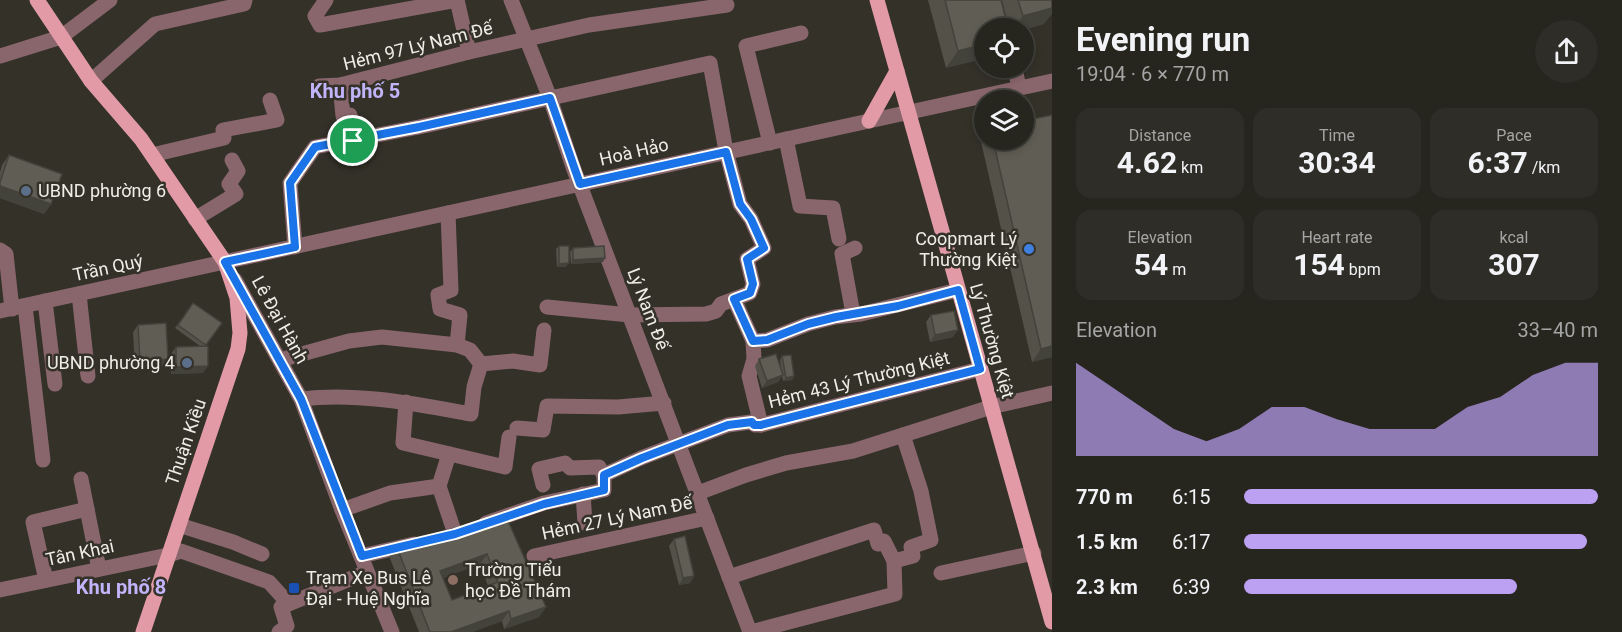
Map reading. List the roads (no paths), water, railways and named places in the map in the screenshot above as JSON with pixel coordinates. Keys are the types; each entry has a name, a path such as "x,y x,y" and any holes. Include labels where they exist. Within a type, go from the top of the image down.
{"main road":[{"name":"Lê Đại Hành","path":"37,0 91,81 141,139 225,262"},
{"name":"Lý Thường Kiệt","path":"877,0 1052,622"},
{"path":"868,121 897,71"},
{"name":"Thuận Kiều","path":"143,632 238,349 240,333 237,298 225,262"}],"street":[{"path":"0,56 61,37 110,0"},
{"path":"337,22 320,2 315,16 320,25 337,22 457,0 469,52"},
{"name":"Lý Nam Đế","path":"511,0 550,98 580,184 750,632"},
{"path":"91,81 155,24 244,2"},
{"name":"Hẻm 97 Lý Nam Đế","path":"319,86 340,85 469,52 589,25 727,5"},
{"path":"770,143 746,46 801,33"},
{"path":"295,247 290,183 315,147 710,63 726,152 740,204 751,219 764,248 747,259 753,284 750,293 722,304 716,311 706,314 630,315 548,307"},
{"path":"1017,78 1019,88"},
{"name":"Hoà Hảo","path":"225,262 1052,81"},
{"path":"340,85 343,116 350,115 347,141"},
{"path":"152,155 224,138 223,130 277,120 270,100"},
{"path":"786,139 800,206 833,208 839,239"},
{"path":"195,219 236,194 229,184 238,171 232,160"},
{"path":"448,213 451,290 438,295 440,309 460,315 457,345"},
{"path":"853,314 842,254 855,248"},
{"path":"0,249 6,254 13,309 43,460"},
{"name":"Trần Quý","path":"13,309 225,262"},
{"name":"Lê Đại Hành","path":"225,262 301,399 342,510 392,632"},
{"path":"753,341 767,340 808,324 958,290"},
{"path":"79,294 88,376"},
{"path":"734,299 753,341 754,359 749,376 761,425"},
{"path":"45,302 55,384"},
{"path":"481,364 513,361 540,365 544,330"},
{"path":"280,360 349,341 382,337 457,345 470,350 481,364"},
{"path":"301,399 324,396 406,402 471,414 474,387 481,364"},
{"name":"Hẻm 43 Lý Thường Kiệt","path":"604,475 728,425 752,422 754,425 761,425 980,369"},
{"path":"698,493 786,463 853,452 991,407 1052,393"},
{"path":"406,402 402,443 505,467 513,433 543,430 547,406 618,407 664,403"},
{"path":"894,561 913,556 911,547 931,540 921,491 903,435"},
{"path":"449,454 439,486 461,532 544,504 604,490 604,475 599,467 570,468 565,463 539,469 543,485"},
{"path":"81,479 99,569"},
{"path":"342,510 390,493 439,486"},
{"path":"583,495 585,523"},
{"path":"46,580 33,522 87,509"},
{"name":"Hẻm 27 Lý Nam Đế","path":"534,556 707,518"},
{"path":"179,525 262,554"},
{"path":"729,577 874,530 878,544 884,541 894,561 895,594 750,632"},
{"path":"362,556 424,541"},
{"name":"Tân Khai","path":"0,590 181,551 269,582 288,603"},
{"path":"941,573 1034,553"},
{"path":"279,632 287,626 281,607 367,572"}],"place":[{"name":"UBND phường 6","path":"26,191"},
{"name":"Coopmart Lý Thường Kiệt","path":"1029,249"},
{"name":"UBND phường 4","path":"187,363"},
{"name":"Trường Tiểu học Đề Thám","path":"453,580"},
{"name":"Trạm Xe Bus Lê Đại - Huệ Nghĩa","path":"294,588"}],"district":[{"name":"Khu phố 5","path":"355,91"},
{"name":"Khu phố 8","path":"121,587"}]}
